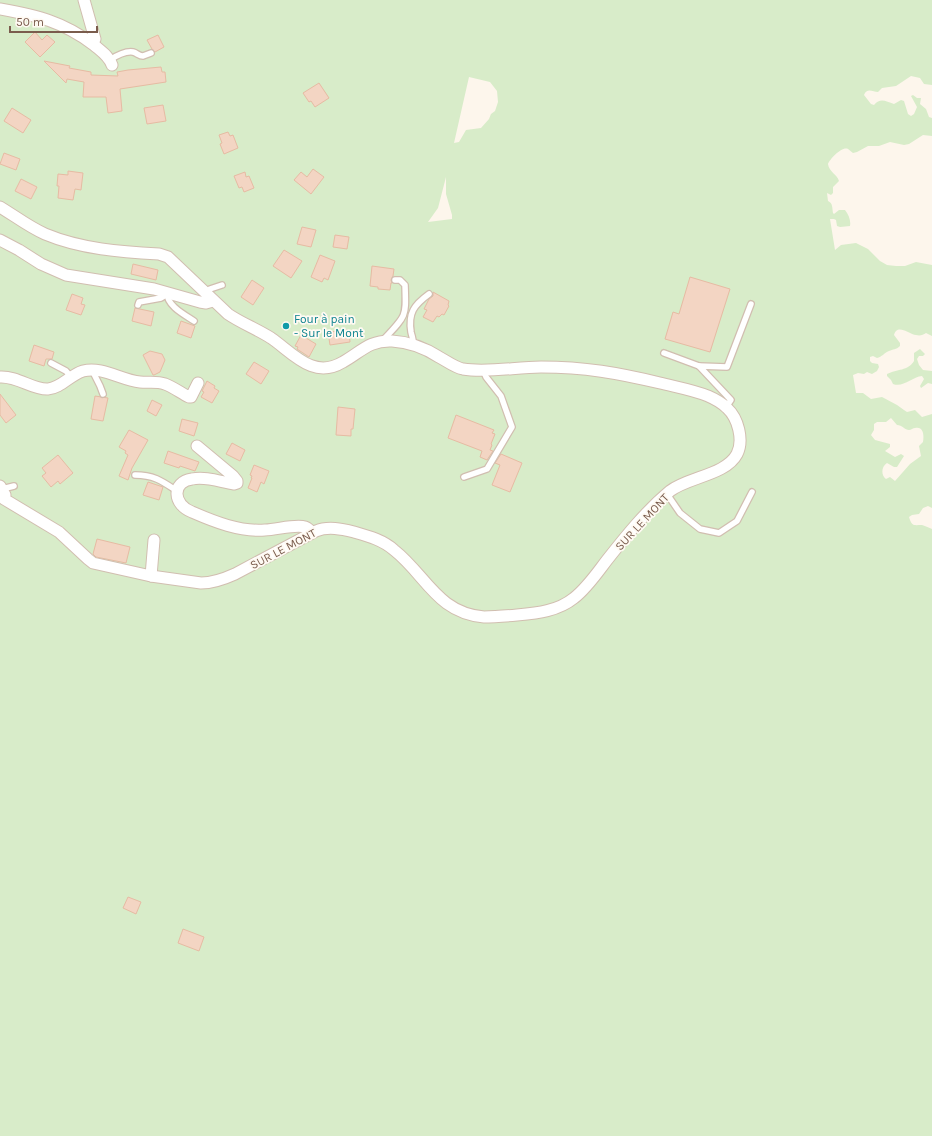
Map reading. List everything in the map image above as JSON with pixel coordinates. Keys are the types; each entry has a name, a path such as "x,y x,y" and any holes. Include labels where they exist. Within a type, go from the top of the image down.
{"street":[{"path":"84,0 95,39 92,43"},
{"path":"0,8 52,20 92,43 105,54 111,62"},
{"name":"SUR LE MONT","path":"0,207 41,232 68,241 92,248 164,255 236,320 270,338 300,361 324,369 342,363 366,346 373,343 386,341 402,342 413,345 426,350 458,367 483,370 542,367 599,370 622,374 709,397 726,407 735,419 739,435 738,449 734,458 718,470 682,484 667,494 632,530 577,596 557,608 537,613 486,617 460,612 447,604 404,558 395,550 380,541 352,531 336,528 323,528 241,571 221,580 201,583 151,576 93,563 59,532 4,499 1,487"},
{"path":"0,240 41,264 66,275 154,289 166,294 206,303 209,297"},
{"path":"0,377 17,379 48,389 55,387 82,371 92,370 101,371 140,382 158,382 166,384 189,397 198,383"},
{"path":"197,446 234,476 237,483 234,484 208,479 192,479 184,483 177,490 178,502 186,509 236,528 252,531 301,526 308,528 312,533"},
{"path":"151,576 154,540"}],"lane":[{"path":"111,62 119,55 133,52 143,56 151,53"},
{"path":"386,341 385,338 401,321 406,310 405,284 400,280 396,280"},
{"path":"209,297 210,289 222,285"},
{"path":"138,305 139,302 161,298 166,294 181,313 194,321"},
{"path":"413,345 414,340 410,325 412,311 418,303 429,294"},
{"path":"664,353 698,366 727,367 751,304"},
{"path":"50,363 66,371 71,377"},
{"path":"698,366 731,400 726,407"},
{"path":"92,370 103,394"},
{"path":"464,477 487,469 512,427 501,396 486,377 483,370"},
{"path":"135,475 151,476 163,481 177,490"},
{"path":"1,487 14,486"},
{"path":"667,494 680,513 700,529 719,533 737,521 752,492"}],"green space":[{"path":"0,0 932,0 932,85 924,84 920,78 911,76 896,86 882,88 878,92 870,90 864,95 871,104 874,105 879,101 886,101 894,104 901,100 904,101 908,114 911,116 914,114 917,107 911,96 913,95 917,98 921,98 920,104 926,109 929,117 932,118 932,136 923,135 909,144 904,145 890,142 879,146 868,146 853,153 848,149 843,149 831,159 828,164 839,181 833,187 833,193 831,195 827,193 828,201 832,204 833,213 834,214 839,210 845,210 849,216 850,222 850,226 840,227 837,226 836,220 830,219 835,250 841,245 856,243 868,249 880,261 887,265 905,266 916,262 932,265 932,336 926,333 917,335 900,329 894,335 900,343 900,346 877,358 873,356 870,357 870,361 872,363 878,364 879,367 877,371 872,374 867,372 864,374 858,373 853,375 856,393 863,393 871,399 882,397 907,412 915,410 922,417 932,414 932,508 928,506 923,508 919,514 909,517 914,525 922,525 932,529 932,1136 0,1136","holes":["469,77 490,82 497,91 498,102 495,111 481,128 466,130 459,142 454,143","446,177 446,194 452,219 428,222 438,208","891,418 897,425 908,430 920,428 923,434 923,442 919,446 921,456 910,464 895,481 890,477 886,479 882,471 887,463 897,467 904,456 901,454 895,457 885,451 890,447 890,444 875,440 871,435 874,430 874,424 877,422 886,422"]},
{"path":"920,349 925,354 923,356 919,356 917,359 919,365 923,370 932,371 932,384 928,383 921,388 920,386 924,379 922,376 900,385 893,384 887,374 909,367 914,361 914,353"}],"building":[{"path":"35,32 42,40 47,35 55,42 40,57 25,42"},
{"path":"158,35 164,47 155,52 147,40"},
{"path":"44,61 91,72 91,75 118,76 117,72 161,67 162,72 165,72 166,82 120,89 122,111 108,113 106,97 83,97 84,82 67,79 66,83"},
{"path":"319,83 329,98 315,107 311,101 309,102 303,93"},
{"path":"163,105 166,121 147,124 144,108"},
{"path":"12,108 31,120 23,133 4,121"},
{"path":"228,132 230,136 233,135 238,148 224,154 220,144 222,143 219,135"},
{"path":"4,153 20,159 16,170 0,164"},
{"path":"313,169 324,177 311,194 294,180 301,172 307,177"},
{"path":"68,171 83,173 81,190 75,189 73,200 58,198 58,174 68,175"},
{"path":"245,172 246,177 249,176 254,188 244,192 242,187 239,188 234,176"},
{"path":"21,179 37,187 31,199 15,191"},
{"path":"302,227 316,230 311,247 297,244"},
{"path":"335,235 349,237 347,249 333,247"},
{"path":"284,250 302,261 291,278 273,266"},
{"path":"320,255 335,261 328,280 324,278 322,282 311,277"},
{"path":"133,264 158,270 156,280 131,274"},
{"path":"372,266 394,269 390,290 378,289 378,287 370,286"},
{"path":"690,277 730,289 710,352 665,339 673,312 679,314"},
{"path":"252,280 264,288 253,305 241,297"},
{"path":"433,292 449,301 449,306 444,315 442,314 439,317 437,316 433,322 423,317 427,310 424,309 429,299 433,296"},
{"path":"72,294 83,298 81,304 85,305 81,315 66,310"},
{"path":"135,308 154,312 151,326 132,321"},
{"path":"181,321 195,326 191,338 177,333"},
{"path":"349,330 350,342 330,345 328,332"},
{"path":"301,335 316,344 309,357 295,346"},
{"path":"34,345 54,352 52,359 46,359 44,366 29,361"},
{"path":"150,351 162,354 165,360 160,372 154,375 143,355"},
{"path":"254,362 269,371 261,384 246,374"},
{"path":"207,381 215,386 214,388 219,391 212,403 201,397"},
{"path":"0,394 16,415 6,423 0,415"},
{"path":"95,396 108,398 103,421 91,419"},
{"path":"152,400 162,405 156,416 147,411"},
{"path":"338,407 355,409 351,436 336,435"},
{"path":"456,415 494,430 492,433 495,434 490,450 493,451 487,460 480,457 482,451 448,438"},
{"path":"182,419 198,423 194,436 179,431"},
{"path":"129,430 148,440 132,468 128,480 119,476 128,455 125,453 126,451 119,447"},
{"path":"232,443 245,450 240,461 226,454"},
{"path":"168,451 199,462 195,471 164,463"},
{"path":"501,454 522,463 510,492 492,485 500,465 495,463"},
{"path":"58,455 73,473 60,484 58,481 51,487 42,476 46,473 42,468"},
{"path":"254,465 269,471 264,484 261,482 257,492 248,488 252,478 250,475"},
{"path":"148,482 163,487 159,500 143,495"},
{"path":"97,539 130,547 126,563 96,557 93,554"},
{"path":"128,897 141,902 136,914 123,908"},
{"path":"183,929 204,937 199,951 178,943"}],"place":[{"name":"Four à pain - Sur le Mont","path":"286,326"}]}
